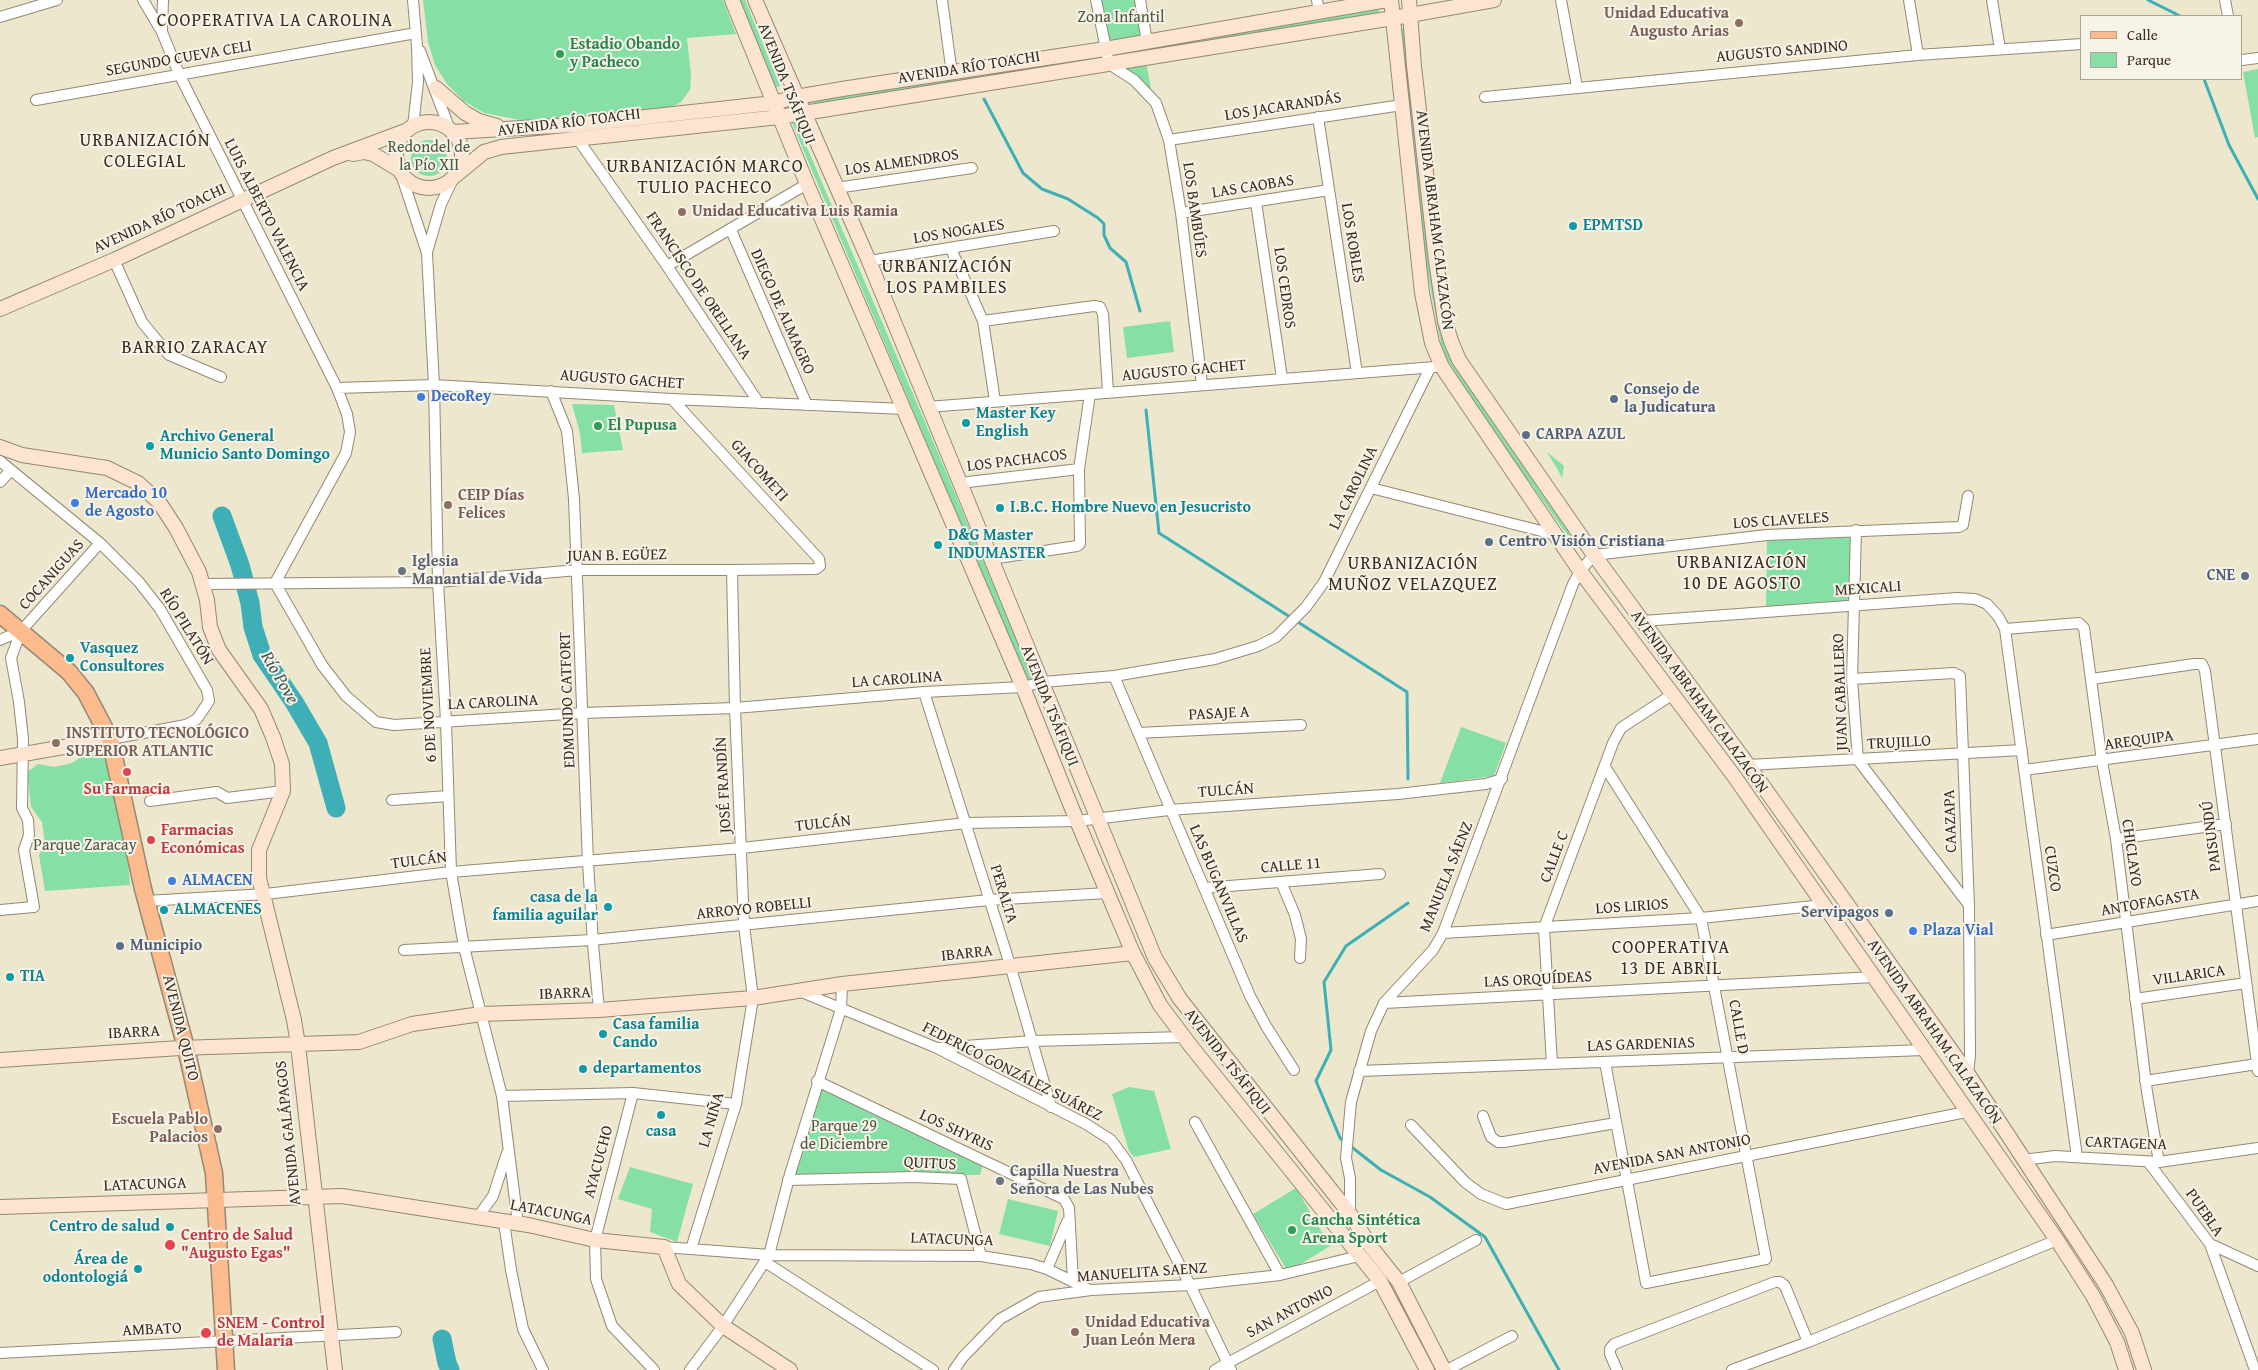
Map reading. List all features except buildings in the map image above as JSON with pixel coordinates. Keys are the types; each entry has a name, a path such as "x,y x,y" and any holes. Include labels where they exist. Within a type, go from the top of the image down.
{"main road":[{"name":"AVENIDA TSÁFIQUI","path":"732,0 779,118 1023,687 1076,821 1133,953 1160,1005 1184,1037 1380,1281 1427,1370"},
{"name":"AVENIDA TSÁFIQUI","path":"754,0 869,262 1155,958 1180,999 1350,1214 1371,1247 1399,1282 1446,1370"},
{"name":"AVENIDA RÍO TOACHI","path":"451,131 573,125 774,104 796,97 1147,42 1318,6 1387,0"},
{"name":"AVENIDA ABRAHAM CALAZACÓN","path":"1391,0 1422,293 1436,367 1557,535 1580,571 1734,776 1966,1112 2057,1240 2093,1296 2117,1342 2126,1370"},
{"name":"AVENIDA ABRAHAM CALAZACÓN","path":"1409,0 1414,66 1436,261 1445,321 1451,341 1469,374 1594,555 1748,765 1968,1074 2106,1285 2132,1333 2144,1370"},
{"name":"AVENIDA RÍO TOACHI","path":"455,176 479,156 494,148 779,118 1494,0"},
{"path":"436,88 470,116 485,123 510,129"},
{"path":"432,122 451,131 460,143 462,154 461,165 455,176 445,185 427,189 410,183 400,171 396,157 397,145 410,128 432,122"},
{"name":"AVENIDA RÍO TOACHI","path":"0,309 114,260 333,158 410,128"},
{"name":"AVENIDA RÍO TOACHI","path":"333,158 364,152 380,157 400,171"},
{"path":"0,447 22,455 107,468 138,483 165,510 192,557 204,584 214,638 226,662 261,709 273,737 282,764 283,792"},
{"name":"AVENIDA QUITO","path":"0,614 69,672 86,693 110,739 146,902 186,1048 214,1174 226,1370"},
{"path":"0,758 110,739"},
{"name":"AVENIDA GALÁPAGOS","path":"283,792 259,850 261,894 284,980 298,1045 335,1370"},
{"name":"IBARRA","path":"0,1060 186,1048 359,1042 412,1024 481,1014 599,1010 754,998 842,984 1011,968 1133,953"},
{"name":"LATACUNGA","path":"0,1207 342,1196 478,1217 595,1240 664,1247"},
{"path":"664,1247 679,1284 723,1326 790,1370"}],"street":[{"path":"0,17 56,0"},
{"name":"LUIS ALBERTO VALENCIA","path":"143,0 162,32 179,74 337,388 347,414 350,432 346,453 275,583"},
{"path":"162,0 162,32"},
{"path":"410,128 418,98 418,46 412,0"},
{"path":"942,0 952,74"},
{"path":"1096,0 1109,64"},
{"path":"1140,0 1147,42"},
{"path":"1561,0 1577,87"},
{"path":"1909,0 1918,55"},
{"path":"1992,0 2000,49"},
{"path":"2225,0 2228,15"},
{"name":"SEGUNDO CUEVA CELI","path":"36,100 416,32"},
{"name":"AUGUSTO SANDINO","path":"1485,97 1918,55 2080,44"},
{"path":"418,46 436,88 451,131"},
{"path":"2243,60 2258,58"},
{"name":"LOS BAMBÚES","path":"1109,64 1134,80 1156,103 1169,140 1181,213 1202,384"},
{"name":"LOS JACARANDÁS","path":"1169,140 1402,105"},
{"name":"LOS ROBLES","path":"1318,117 1357,373"},
{"name":"FRANCISCO DE ORELLANA","path":"577,138 667,266 759,403"},
{"name":"LOS ALMENDROS","path":"836,188 972,168"},
{"name":"6 DE NOVIEMBRE","path":"400,171 420,225 427,253 434,386 438,582 446,721 451,872 464,948 502,1096 508,1149 511,1223 523,1329 543,1370"},
{"name":"6 DE NOVIEMBRE","path":"427,253 440,204 455,176"},
{"path":"667,266 807,184"},
{"name":"LAS CAOBAS","path":"1181,213 1329,190"},
{"name":"LOS CEDROS","path":"1256,202 1282,378"},
{"name":"DIEGO DE ALMAGRO","path":"731,230 807,405"},
{"name":"LOS NOGALES","path":"869,262 1054,231"},
{"path":"951,248 983,321 995,401"},
{"path":"114,260 142,322 169,355 221,377"},
{"path":"983,321 1094,306 1100,307 1103,314 1108,392"},
{"name":"AUGUSTO GACHET","path":"928,407 1436,367"},
{"name":"LA CAROLINA","path":"275,583 322,665 346,696 376,722 394,725 583,713 734,708 924,692 1023,687 1043,682 1114,676 1215,659 1258,646 1276,637 1306,606 1324,582 1371,488 1436,367"},
{"name":"AUGUSTO GACHET","path":"337,388 434,386 905,409"},
{"name":"EDMUNDO CATFORT","path":"551,391 567,431 574,499 588,862 592,940 599,1010"},
{"path":"991,559 1077,546 1081,539 1079,469 1090,394"},
{"name":"GIACOMETI","path":"672,399 819,559 820,566"},
{"name":"RÍO PILATÓN","path":"0,461 100,543 139,582 160,609 207,690 209,701 197,719 186,724 110,739"},
{"name":"LOS PACHACOS","path":"960,483 1079,469"},
{"path":"0,482 11,470"},
{"path":"1371,488 1557,535"},
{"name":"LOS CLAVELES","path":"1594,555 1767,535 1959,526 1963,525 1968,496"},
{"name":"JUAN CABALLERO","path":"1856,530 1852,679 1858,760 1969,905"},
{"name":"COCANIGUAS","path":"0,640 21,631 100,543"},
{"path":"1580,571 1594,555"},
{"name":"JUAN B. EGÜEZ","path":"204,584 438,582 578,570 816,569 820,566"},
{"name":"JOSÉ FRANDÍN","path":"732,570 734,708 742,848 744,925 754,998"},
{"name":"MANUELA SÁENZ","path":"1350,1214 1350,1178 1346,1158 1351,1102 1371,1031 1384,1003 1433,950 1443,933 1502,780 1573,584 1580,571"},
{"name":"MEXICALI","path":"1643,621 1854,605 1975,599"},
{"name":"CUZCO","path":"1975,599 1987,604 2005,629 2077,1157"},
{"name":"CHICLAYO","path":"2005,629 2082,624 2092,678 2102,761 2116,839 2154,1162"},
{"path":"0,910 34,907 24,850 29,835 28,820 22,808 23,739 11,658 21,631"},
{"name":"PAISUNDÚ","path":"2092,678 2194,664 2202,664 2205,671 2258,1067"},
{"name":"CAAZAPA","path":"1852,679 1957,674 1960,676 1969,905 1970,1056 1968,1074"},
{"name":"LAS BUGANVILLAS","path":"1114,676 1169,810 1250,996 1266,1026 1294,1070"},
{"name":"PERALTA","path":"924,692 1011,968 1051,1106"},
{"name":"CALLE C","path":"1552,1064 1544,928 1614,742 1622,728 1672,694"},
{"name":"PASAJE A","path":"1138,733 1301,724"},
{"name":"AREQUIPA","path":"2024,770 2258,739"},
{"name":"TRUJILLO","path":"1748,765 1963,755 2022,750"},
{"name":"CALLE D","path":"1605,767 1701,918 1766,1259 1646,1282 1626,1180"},
{"name":"TULCÁN","path":"146,902 261,894 451,872 742,848 966,824 1076,821 1169,810 1398,794 1502,780"},
{"path":"150,802 217,792 227,798 283,792"},
{"path":"392,800 448,796"},
{"path":"2116,839 2226,824"},
{"name":"CALLE 11","path":"1204,888 1380,874"},
{"path":"1280,882 1295,915 1300,939 1300,958"},
{"name":"ARROYO ROBELLI","path":"404,950 592,940 989,900 1107,893"},
{"name":"ANTOFAGASTA","path":"2046,935 2258,901"},
{"name":"LOS LIRIOS","path":"1443,933 1701,918 1823,905"},
{"name":"LAS ORQUÍDEAS","path":"1384,1003 1874,978"},
{"path":"690,1370 723,1326 767,1259 788,1180 840,1008 842,984"},
{"name":"VILLARICA","path":"2135,998 2246,984"},
{"name":"FEDERICO GONZÁLEZ SUÁREZ","path":"798,991 936,1048 1086,1124 1111,1140 1126,1160 1229,1366"},
{"name":"LA NIÑA","path":"691,1249 736,1104 754,998"},
{"path":"936,1048 1033,1041 1184,1037"},
{"name":"LAS GARDENIAS","path":"1359,1071 1924,1050"},
{"path":"1605,1062 1626,1180"},
{"path":"2145,1081 2258,1067"},
{"name":"LOS SHYRIS","path":"817,1081 1064,1199 1069,1208 1068,1219 1073,1281"},
{"path":"502,1096 633,1093 736,1104"},
{"name":"AYACUCHO","path":"633,1093 595,1240 596,1279 612,1326 654,1370"},
{"name":"AVENIDA SAN ANTONIO","path":"1411,1125 1465,1182 1481,1194 1506,1204 1966,1112"},
{"path":"1483,1116 1491,1137 1498,1142 1616,1123"},
{"path":"1195,1122 1280,1275"},
{"name":"CARTAGENA","path":"2023,1160 2055,1156 2154,1162 2258,1148"},
{"name":"6 DE NOVIEMBRE","path":"478,1217 493,1196 508,1149"},
{"name":"PUEBLA","path":"2154,1162 2210,1244 2255,1357 2255,1370"},
{"name":"QUITUS","path":"788,1180 914,1177 961,1179 981,1256"},
{"path":"1046,1269 1068,1219"},
{"path":"1399,1282 1476,1240"},
{"path":"1732,1370 1808,1342 2057,1240"},
{"path":"2210,1244 2258,1266"},
{"name":"LATACUNGA","path":"664,1247 767,1259 981,1256 1031,1264 1091,1290"},
{"name":"MANUELITA SAENZ","path":"954,1370 963,1357 1000,1319 1039,1297 1091,1290 1190,1285 1280,1275 1358,1256"},
{"path":"767,1259 932,1370"},
{"name":"SAN ANTONIO","path":"1215,1370 1229,1366 1380,1281"},
{"path":"1616,1370 1610,1354 1610,1349 1614,1344 1775,1282 1780,1282 1785,1286 1808,1342"},
{"name":"AMBATO","path":"0,1353 396,1332"},
{"path":"1446,1370 1512,1336"}],"green space":[{"name":"Estadio Obando y Pacheco","path":"423,0 723,0 736,34 687,38 691,75 690,90 681,102 670,108 525,121 484,113 464,101 447,84 435,65 428,42"},
{"path":"739,0 745,0 780,86 775,88"},
{"name":"Zona Infantil","path":"1100,0 1136,0 1142,37 1108,43"},
{"path":"1379,9 1379,13 1113,58 1112,54"},
{"path":"1404,28 1422,179 1451,356 1487,414 1570,534 1568,536 1484,418 1447,359 1441,345 1426,264 1399,29"},
{"path":"1102,55 1103,60 953,84 807,104 807,100"},
{"path":"1146,62 1152,94 1119,66"},
{"path":"2258,69 2258,137 2255,138 2243,72"},
{"path":"796,122 1033,679 1028,681 965,534 792,123"},
{"name":"Redondel de la Pío XII","path":"429,140 436,141 442,145 446,151 446,165 442,171 436,175 429,176 422,175 416,171 412,165 411,158 412,151 416,145 422,141"},
{"path":"1170,321 1174,352 1127,358 1123,327"},
{"name":"El Pupusa","path":"572,404 614,405 623,450 582,453 580,433"},
{"path":"1547,452 1564,466 1562,478 1558,470"},
{"path":"1856,530 1854,605 1766,611 1767,535"},
{"path":"1461,727 1506,743 1494,776 1440,783"},
{"name":"Parque Zaracay","path":"103,750 126,838 130,885 45,891 39,855 45,844 42,822 31,807 27,772 38,764 54,767 72,763 86,754"},
{"name":"Parque 29 de Diciembre","path":"817,1081 984,1161 980,1175 790,1174"},
{"path":"1129,1087 1154,1091 1171,1149 1134,1157 1129,1151 1112,1094"},
{"path":"630,1167 693,1184 677,1242 650,1232 652,1209 618,1199"},
{"name":"Cancha Sintética Arena Sport","path":"1296,1188 1330,1246 1288,1272 1253,1214"},
{"path":"1008,1199 1058,1211 1050,1246 999,1234"}],"waterway":[{"path":"2148,0 2178,15"},
{"path":"2204,80 2229,145 2258,199"},
{"path":"984,99 1023,173 1042,189 1068,199 1098,218 1104,224 1104,235 1110,248 1126,262 1140,311"},
{"path":"1146,410 1159,533 1407,692 1408,779"},
{"name":"Río Pove","path":"222,516 240,565 250,603 253,627 262,655 294,702 318,743 336,808"},
{"path":"1344,1142 1340,1138 1316,1081 1331,1050 1324,982 1346,946 1408,903"},
{"path":"1349,1145 1381,1170 1430,1197 1485,1237 1559,1370"},
{"name":"Río Pove","path":"442,1339 450,1370"}],"place":[{"name":"Unidad Educativa Augusto Arias","path":"1739,23"},
{"name":"Estadio Obando y Pacheco","path":"560,54"},
{"name":"Unidad Educativa Luis Ramia","path":"682,212"},
{"name":"EPMTSD","path":"1573,226"},
{"name":"DecoRey","path":"421,397"},
{"name":"Consejo de la Judicatura","path":"1614,399"},
{"name":"Master Key English","path":"966,423"},
{"name":"El Pupusa","path":"598,426"},
{"name":"CARPA AZUL","path":"1526,435"},
{"name":"Archivo General Municio Santo Domingo","path":"150,446"},
{"name":"Mercado 10 de Agosto","path":"75,503"},
{"name":"CEIP Días Felices","path":"448,505"},
{"name":"I.B.C. Hombre Nuevo en Jesucristo","path":"1000,508"},
{"name":"Centro Visión Cristiana","path":"1489,542"},
{"name":"D&G Master INDUMASTER","path":"938,545"},
{"name":"Iglesia Manantial de Vida","path":"402,571"},
{"name":"CNE","path":"2245,576"},
{"name":"Vasquez Consultores","path":"70,658"},
{"name":"INSTITUTO TECNOLÓGICO SUPERIOR ATLANTIC","path":"56,743"},
{"name":"Su Farmacia","path":"127,772"},
{"name":"Farmacias Económicas","path":"151,840"},
{"name":"ALMACEN","path":"172,881"},
{"name":"casa de la familia aguilar","path":"608,907"},
{"name":"ALMACENES","path":"164,910"},
{"name":"Servipagos","path":"1889,913"},
{"name":"Plaza Vial","path":"1913,931"},
{"name":"Municipio","path":"120,946"},
{"name":"TIA","path":"10,977"},
{"name":"Casa familia Cando","path":"603,1034"},
{"name":"departamentos","path":"583,1069"},
{"name":"casa","path":"661,1115"},
{"name":"Escuela Pablo Palacios","path":"218,1129"},
{"name":"Capilla Nuestra Señora de Las Nubes","path":"1000,1181"},
{"name":"Centro de salud","path":"170,1227"},
{"name":"Cancha Sintética Arena Sport","path":"1292,1230"},
{"name":"Centro de Salud \"Augusto Egas\"","path":"170,1245"},
{"name":"Área de odontologiá","path":"138,1269"},
{"name":"Unidad Educativa Juan León Mera","path":"1075,1332"},
{"name":"SNEM - Control de Malaria","path":"206,1333"}],"district":[{"name":"COOPERATIVA LA CAROLINA","path":"275,21"},
{"name":"URBANIZACIÓN COLEGIAL","path":"145,151"},
{"name":"URBANIZACIÓN MARCO TULIO PACHECO","path":"705,177"},
{"name":"URBANIZACIÓN LOS PAMBILES","path":"947,277"},
{"name":"BARRIO ZARACAY","path":"195,348"},
{"name":"URBANIZACIÓN 10 DE AGOSTO","path":"1742,573"},
{"name":"URBANIZACIÓN MUÑOZ VELAZQUEZ","path":"1413,574"},
{"name":"COOPERATIVA 13 DE ABRIL","path":"1671,958"}]}
